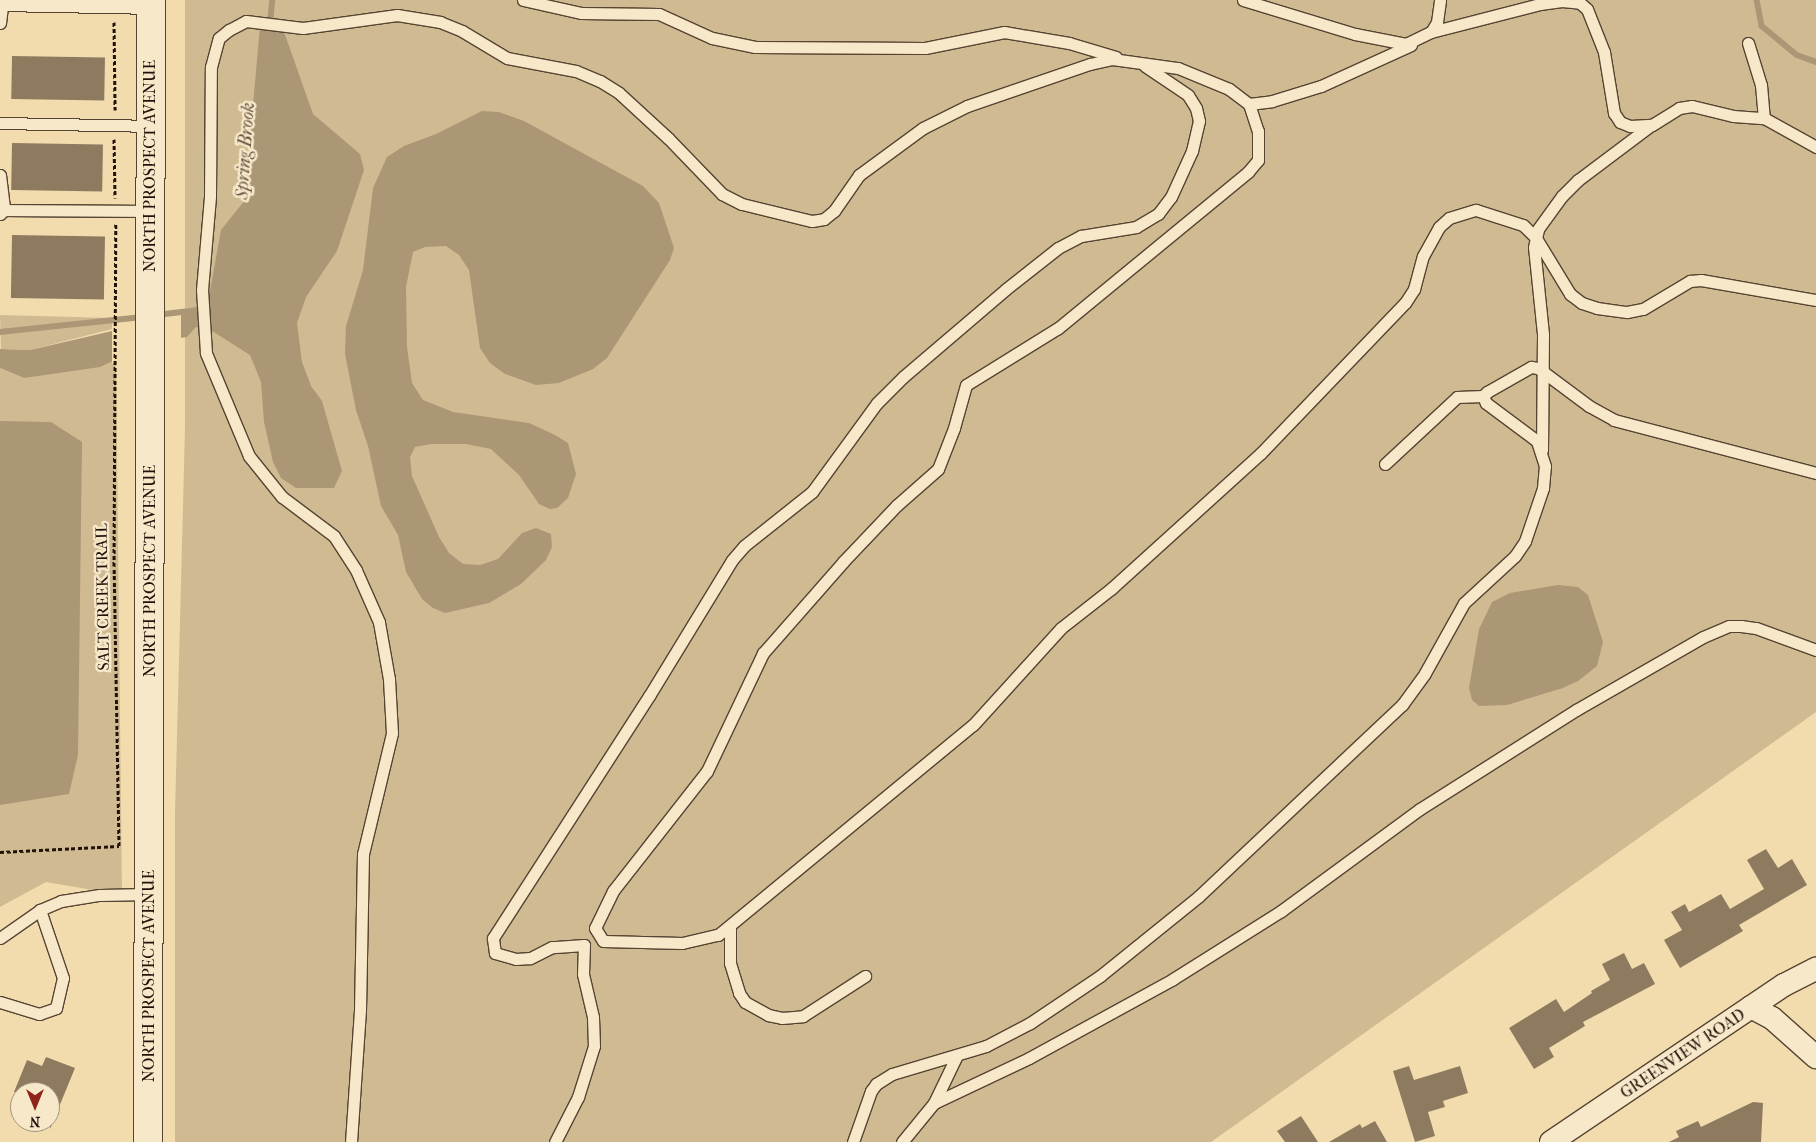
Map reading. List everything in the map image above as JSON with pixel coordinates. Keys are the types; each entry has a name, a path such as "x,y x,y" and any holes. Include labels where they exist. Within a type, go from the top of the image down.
{"main road":[{"name":"NORTH PROSPECT AVENUE","path":"148,1142 151,1"}],"street":[{"path":"1,0 151,1"},
{"name":"GREENVIEW ROAD","path":"1551,1142 1784,984 1816,968"},
{"path":"1752,1007 1772,1018 1816,1057"}],"lane":[{"path":"0,23 1,0"},
{"path":"523,0 580,13 659,14 712,38 755,47 925,48 1004,32 1069,42 1149,67 1188,95 1196,108 1198,136 1171,197 1158,214 1136,227 1080,236 1058,248 1006,289 903,377 877,403 812,492 754,537 732,560 649,696 493,938 495,953 516,958 530,958 552,947 584,945 597,935"},
{"path":"1242,0 1355,34 1406,44 1415,42"},
{"path":"1431,32 1437,22 1440,0"},
{"path":"1249,104 1272,101 1321,86 1415,42 1431,32 1540,4 1562,1 1580,3 1587,9 1604,52 1614,113 1620,122 1630,126 1652,124"},
{"path":"351,1142 360,1010 363,854 392,733 389,679 379,622 356,570 334,536 282,497 249,456 206,353 202,290 210,196 211,67 219,38 246,21 303,28 397,15 440,22 462,31 507,58 562,68 600,81 619,93 668,138 722,194 742,204 812,221 824,219 834,211 859,175 923,128 967,106 1090,64 1112,60 1178,68 1229,89 1249,104 1258,131 1258,160 1248,172 1058,328 966,385 954,428 938,470 897,505 843,562 763,653 707,770 648,849 622,876 595,928 597,935 603,941 682,943 718,935 972,725 1061,628 1112,588 1278,436 1405,303 1414,288 1423,256 1439,227 1449,218 1476,210 1498,214 1523,225 1536,238 1570,294 1582,303 1613,312 1643,309 1690,282 1700,280 1816,300"},
{"path":"1748,43 1761,85 1764,118"},
{"path":"853,1142 871,1091 876,1084 892,1074 956,1057 986,1046 1030,1023 1147,940 1389,719 1425,672 1464,603 1515,556 1525,541 1543,488 1542,370 1536,238 1548,213 1578,180 1652,124 1679,108 1692,106 1733,116 1764,118 1816,147"},
{"path":"0,123 151,126"},
{"path":"0,176 2,212 151,211"},
{"path":"1385,464 1458,397 1483,396 1531,367 1542,370 1589,406 1614,420 1816,474"},
{"path":"1483,396 1486,402 1537,441 1542,453"},
{"path":"934,1103 1037,1053 1180,975 1281,912 1420,809 1576,710 1703,637 1729,626 1741,626 1756,628 1816,650"},
{"path":"0,938 40,910 81,896 149,894"},
{"path":"0,1002 39,1014 56,1008 63,978 40,910"},
{"path":"730,927 730,963 738,992 746,1002 768,1015 782,1018 803,1016 865,976"},
{"path":"554,1142 578,1097 594,1046 593,1018 583,974 584,945"},
{"path":"902,1142 934,1103 956,1057"}],"path":[{"path":"114,30 115,110"},
{"path":"114,150 115,199"},
{"name":"SALT CREEK TRAIL","path":"0,852 119,846 114,566 116,228"}],"shaded area":[{"path":"185,0 1816,0 1816,712 1211,1142 175,1142 175,813 185,428"},
{"path":"260,26 283,29 313,114 360,154 364,170 337,251 306,297 297,323 302,362 311,386 322,401 342,471 334,488 296,488 281,478 273,462 264,422 261,382 250,355 209,329 196,327 187,337 151,343 100,367 24,378 0,368 0,349 30,350 190,313 210,291 221,230 245,200 250,180 249,150"},
{"path":"482,111 499,112 524,121 643,186 659,203 674,248 670,260 607,358 593,369 559,383 536,385 505,374 490,363 480,348 469,270 459,255 446,246 425,247 413,252 406,287 407,347 412,383 423,400 453,412 529,423 555,435 568,443 576,474 568,498 557,508 550,509 539,504 519,475 491,449 466,444 431,444 415,447 410,457 412,476 439,537 449,553 463,564 480,565 498,559 522,533 536,528 551,534 552,547 546,560 521,584 489,603 445,613 433,608 422,599 406,572 398,535 381,506 368,446 356,410 345,354 346,326 363,270 373,188 387,157 404,146 436,134"},
{"path":"0,315 112,318 112,329 30,350 1,349"},
{"path":"116,360 122,895 46,882 0,907 0,368 24,378"},
{"path":"0,421 51,422 82,442 78,755 69,794 0,805"},
{"path":"1558,585 1578,587 1588,595 1603,642 1597,666 1578,681 1563,688 1507,705 1479,706 1472,700 1469,688 1479,629 1492,602 1510,593"}],"pier":[{"path":"181,312 181,341 152,346 112,364 112,327"}],"building":[{"path":"12,56 105,58 104,101 11,99"},
{"path":"12,143 103,145 102,192 11,190"},
{"path":"12,235 105,237 104,300 11,298"},
{"path":"1766,849 1778,868 1792,859 1807,885 1739,925 1743,931 1680,968 1664,940 1682,930 1671,912 1685,904 1689,912 1721,894 1730,909 1764,889 1747,860"},
{"path":"1624,953 1632,969 1644,963 1655,984 1583,1022 1585,1026 1549,1048 1554,1057 1534,1069 1509,1028 1556,999 1564,1012 1592,993 1591,991 1610,980 1602,964"},
{"path":"46,1057 75,1068 60,1105 60,1082 18,1082 27,1060 42,1066"},
{"path":"1409,1066 1414,1080 1460,1066 1468,1093 1443,1101 1445,1107 1428,1112 1435,1136 1415,1142 1393,1071"},
{"path":"1753,1102 1763,1103 1761,1142 1669,1142 1679,1137 1676,1131 1698,1121 1701,1127"},
{"path":"1301,1116 1318,1142 1285,1142 1277,1131"},
{"path":"1375,1121 1387,1142 1329,1142 1360,1124 1362,1128"}],"waterway":[{"name":"Spring Brook","path":"270,25 272,0"},
{"name":"Spring Brook","path":"1757,0 1762,26 1797,55 1816,62"},
{"path":"156,315 199,310"},
{"path":"0,332 142,317"}]}
